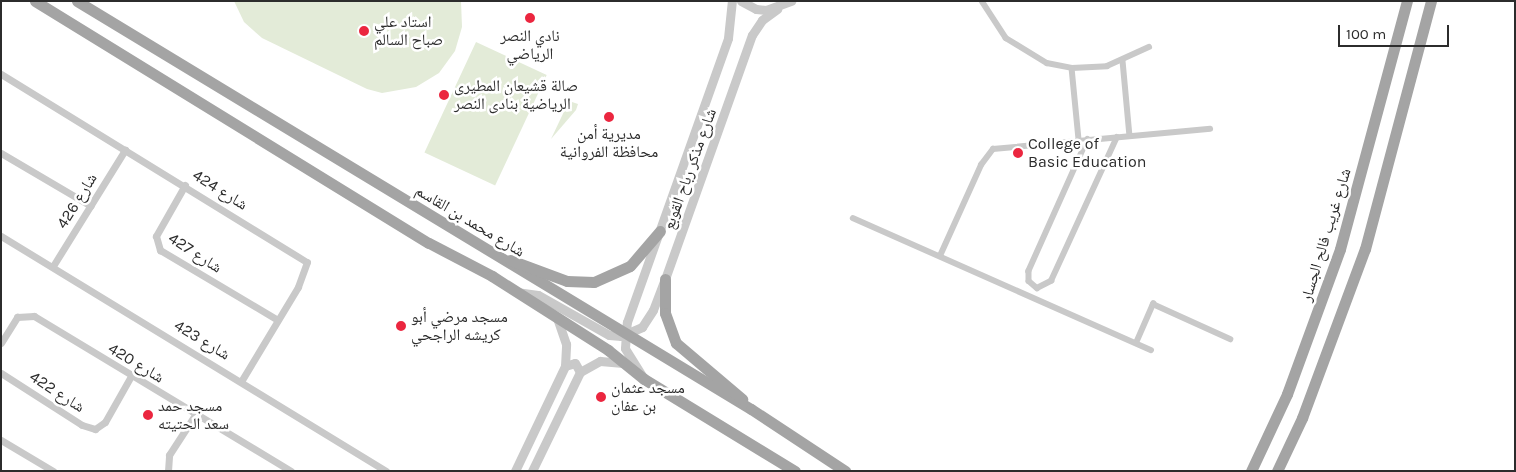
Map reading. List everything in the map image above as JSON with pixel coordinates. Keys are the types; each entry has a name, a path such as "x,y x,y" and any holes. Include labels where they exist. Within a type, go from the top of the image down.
{"main road":[{"path":"35,1 515,292 608,350 644,379 795,471"},
{"name":"شارع محمد بن القاسم","path":"76,1 751,409 846,471"},
{"name":"شارع غريب فالح الجسار","path":"1251,471 1287,394 1337,258 1407,1"},
{"path":"1277,471 1302,418 1365,249 1431,1"},
{"path":"502,259 523,263 567,281 594,282 630,266 660,231"},
{"path":"665,279 664,313 676,344 724,382 751,409"}],"street":[{"name":"شارع مذكر رباح القوبع","path":"644,379 626,352 626,335 631,307 660,231 728,38 732,1"},
{"path":"740,1 756,9 777,9"},
{"name":"شارع مذكر رباح القوبع","path":"626,335 637,331 645,322 665,279 752,35 762,20 791,1"},
{"path":"982,1 996,25 1018,48 1047,63 1090,69 1123,61 1149,47"},
{"path":"1123,61 1130,136"},
{"path":"1072,68 1079,140"},
{"name":"شارع 424","path":"1,74 185,185 307,262 298,287 276,319 242,380"},
{"path":"940,256 981,165 992,149 1210,129"},
{"path":"1033,297 1037,288 1051,281 1117,137"},
{"path":"1037,288 1029,282 1029,271 1088,139"},
{"name":"شارع 426","path":"53,266 125,150"},
{"path":"1,153 91,206"},
{"name":"شارع 427","path":"185,185 156,236 160,250 276,319"},
{"path":"853,218 1151,350"},
{"name":"شارع 423","path":"1,236 242,380 386,471"},
{"path":"515,292 534,293 609,336 626,335"},
{"path":"1136,343 1153,304 1230,339"},
{"name":"شارع 420","path":"1,343 17,318 24,314 34,316 195,415 291,471"},
{"path":"515,471 565,366 566,344 557,318"},
{"path":"532,471 580,372 600,360 623,363"},
{"path":"565,366 575,364 580,372"},
{"name":"شارع 422","path":"1,373 82,425 95,429 105,422 131,376"},
{"path":"168,471 169,456 195,415"},
{"path":"1,440 53,471"}],"green space":[{"path":"234,1 461,1 462,27 455,51 439,73 416,87 382,93 367,89 262,38 244,22"},
{"path":"476,42 547,75 495,186 424,153"},
{"path":"569,101 578,104 576,110 551,139"}],"place":[{"name":"نادي النصر الرياضي","path":"530,18"},
{"name":"استاد علي صباح السالم","path":"364,31"},
{"name":"صالة قشيعان المطيرى الرياضية بنادى النصر","path":"444,95"},
{"name":"مديرية أمن محافظة الفروانية","path":"609,117"},
{"name":"College of Basic Education","path":"1018,153"},
{"name":"مسجد مرضي أبو كريشه الراجحي","path":"401,326"},
{"name":"مسجد عثمان بن عفان","path":"601,397"},
{"name":"مسجد حمد سعد الحتيته","path":"148,415"}]}
